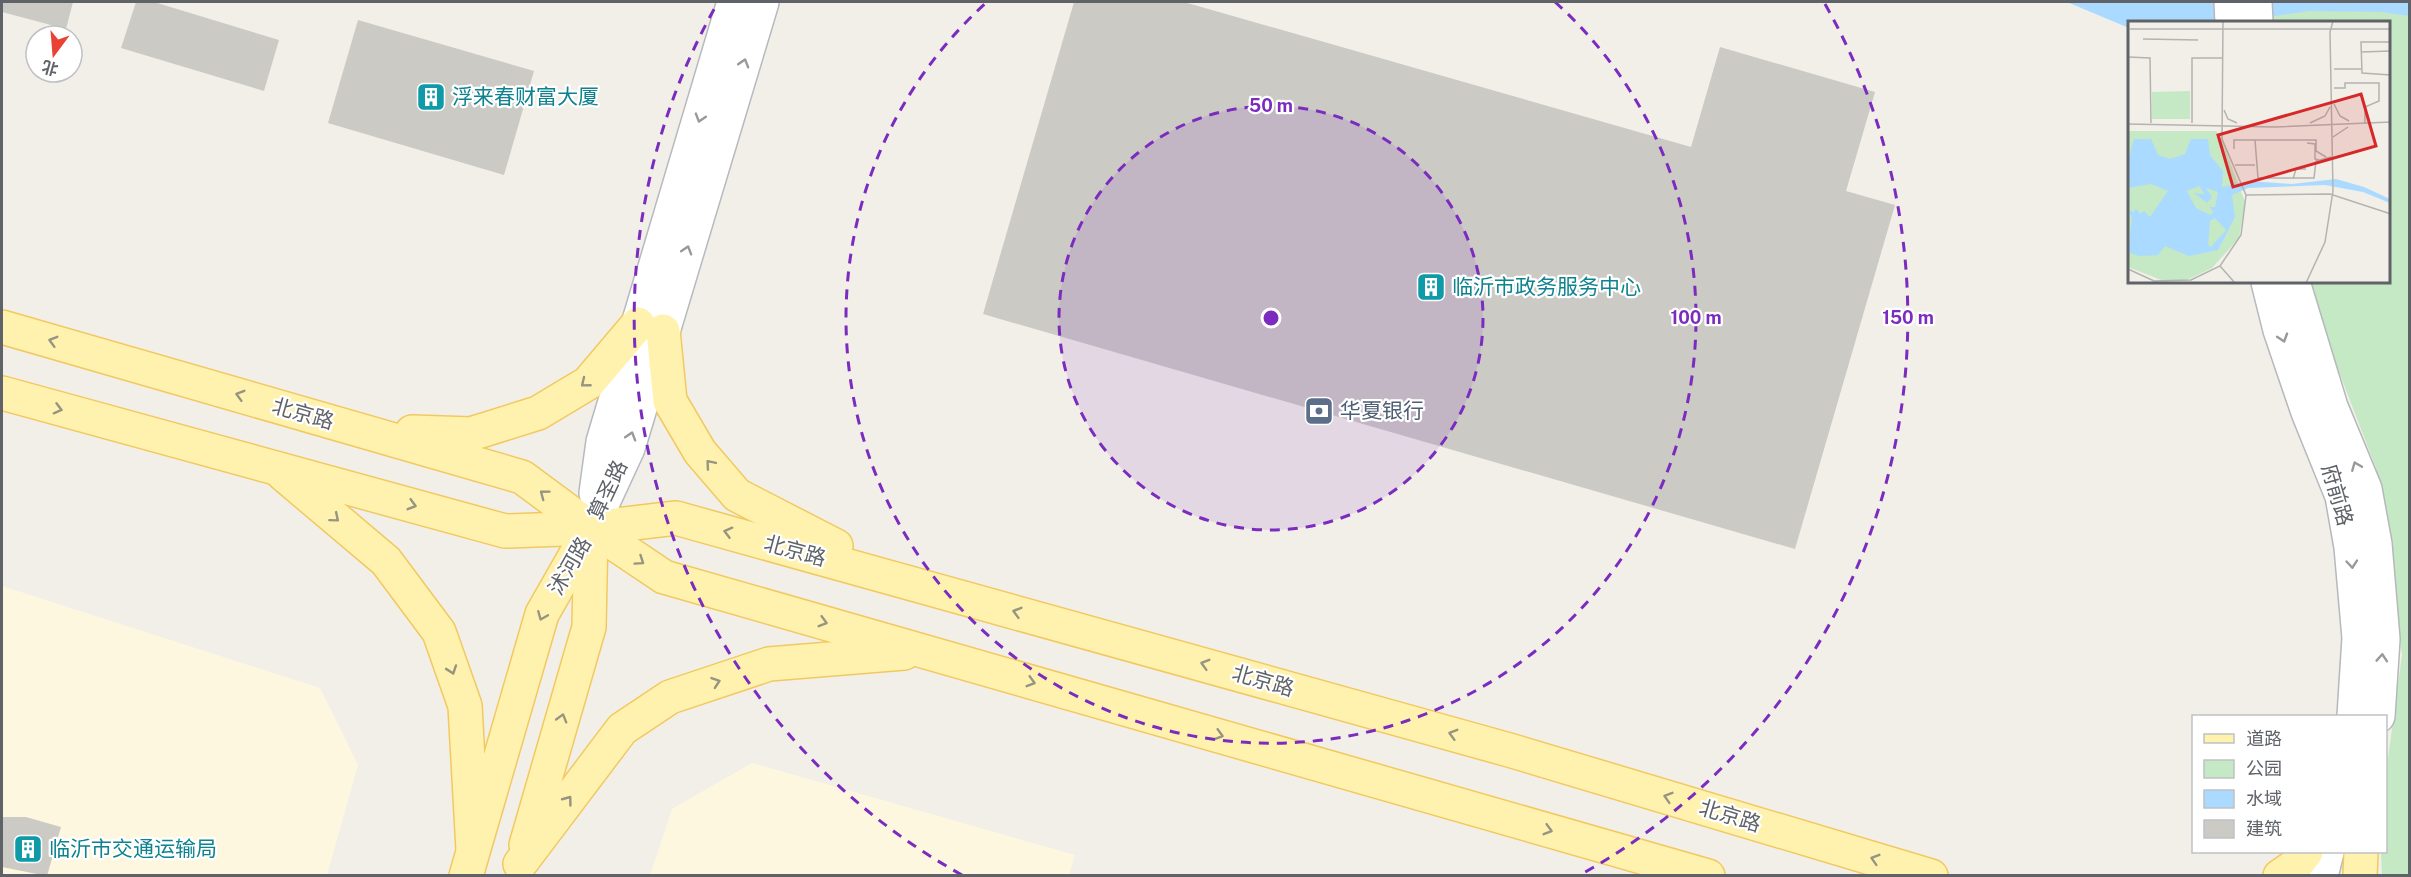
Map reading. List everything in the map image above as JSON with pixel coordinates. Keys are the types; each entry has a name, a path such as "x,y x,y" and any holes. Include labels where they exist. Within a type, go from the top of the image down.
{"main road":[{"name":"北京路","path":"2,327 522,477 591,528 664,577 1708,876"},
{"path":"363,431 471,434 538,413 588,383 651,327 670,401 700,452 737,495 802,530 922,586"},
{"name":"北京路","path":"2,393 505,531 591,528 676,518 1509,750 1931,876"},
{"path":"275,467 386,561 439,632 465,706 470,863"},
{"name":"沭河路","path":"470,863 542,614 591,528"},
{"name":"沭河路","path":"519,870 589,627 591,528"},
{"path":"519,870 622,729 670,697 769,664 926,652"},
{"path":"2280,876 2296,865 2305,853"},
{"path":"2360,876 2361,853"}],"street":[{"name":"算圣路","path":"651,327 734,2"},
{"name":"算圣路","path":"591,528 603,442 651,327 762,2"},
{"path":"2231,2 2232,21"},
{"path":"2255,2 2256,21"},
{"name":"府前路","path":"2268,284 2280,330 2308,412 2342,496 2351,547 2359,639 2354,715"},
{"name":"府前路","path":"2293,284 2303,323 2331,407 2365,489 2375,544 2384,639 2378,715"},
{"path":"2321,876 2327,853"},
{"path":"2346,876 2352,853"}],"shaded area":[{"path":"2,586 320,688 358,765 327,875 2,876"},
{"path":"752,763 1075,855 1069,875 650,875 672,809"}],"green space":[{"path":"2271,2 2409,2 2409,875 2382,875 2381,853 2387,853 2387,766 2402,655 2376,468 2314,307 2309,284 2390,284 2390,21 2272,21"}],"water":[{"path":"2067,2 2409,2 2410,16 2382,12 2309,11 2240,21 2128,21 2128,28"}],"building":[{"path":"2,2 73,2 67,24 47,24 2,12"},
{"path":"136,2 154,2 279,40 264,91 121,48"},
{"name":"临沂市政务服务中心","path":"1074,2 1184,2 1691,147 1720,47 1875,92 1846,191 1895,205 1795,549 983,314"},
{"name":"浮来春财富大厦","path":"358,20 534,71 504,175 328,123"},
{"name":"临沂市交通运输局","path":"2,817 26,817 61,827 47,876 2,867"}],"place":[{"name":"浮来春财富大厦","path":"431,97"},
{"name":"临沂市政务服务中心","path":"1431,287"},
{"name":"华夏银行","path":"1319,411"},
{"name":"临沂市交通运输局","path":"28,849"}]}
